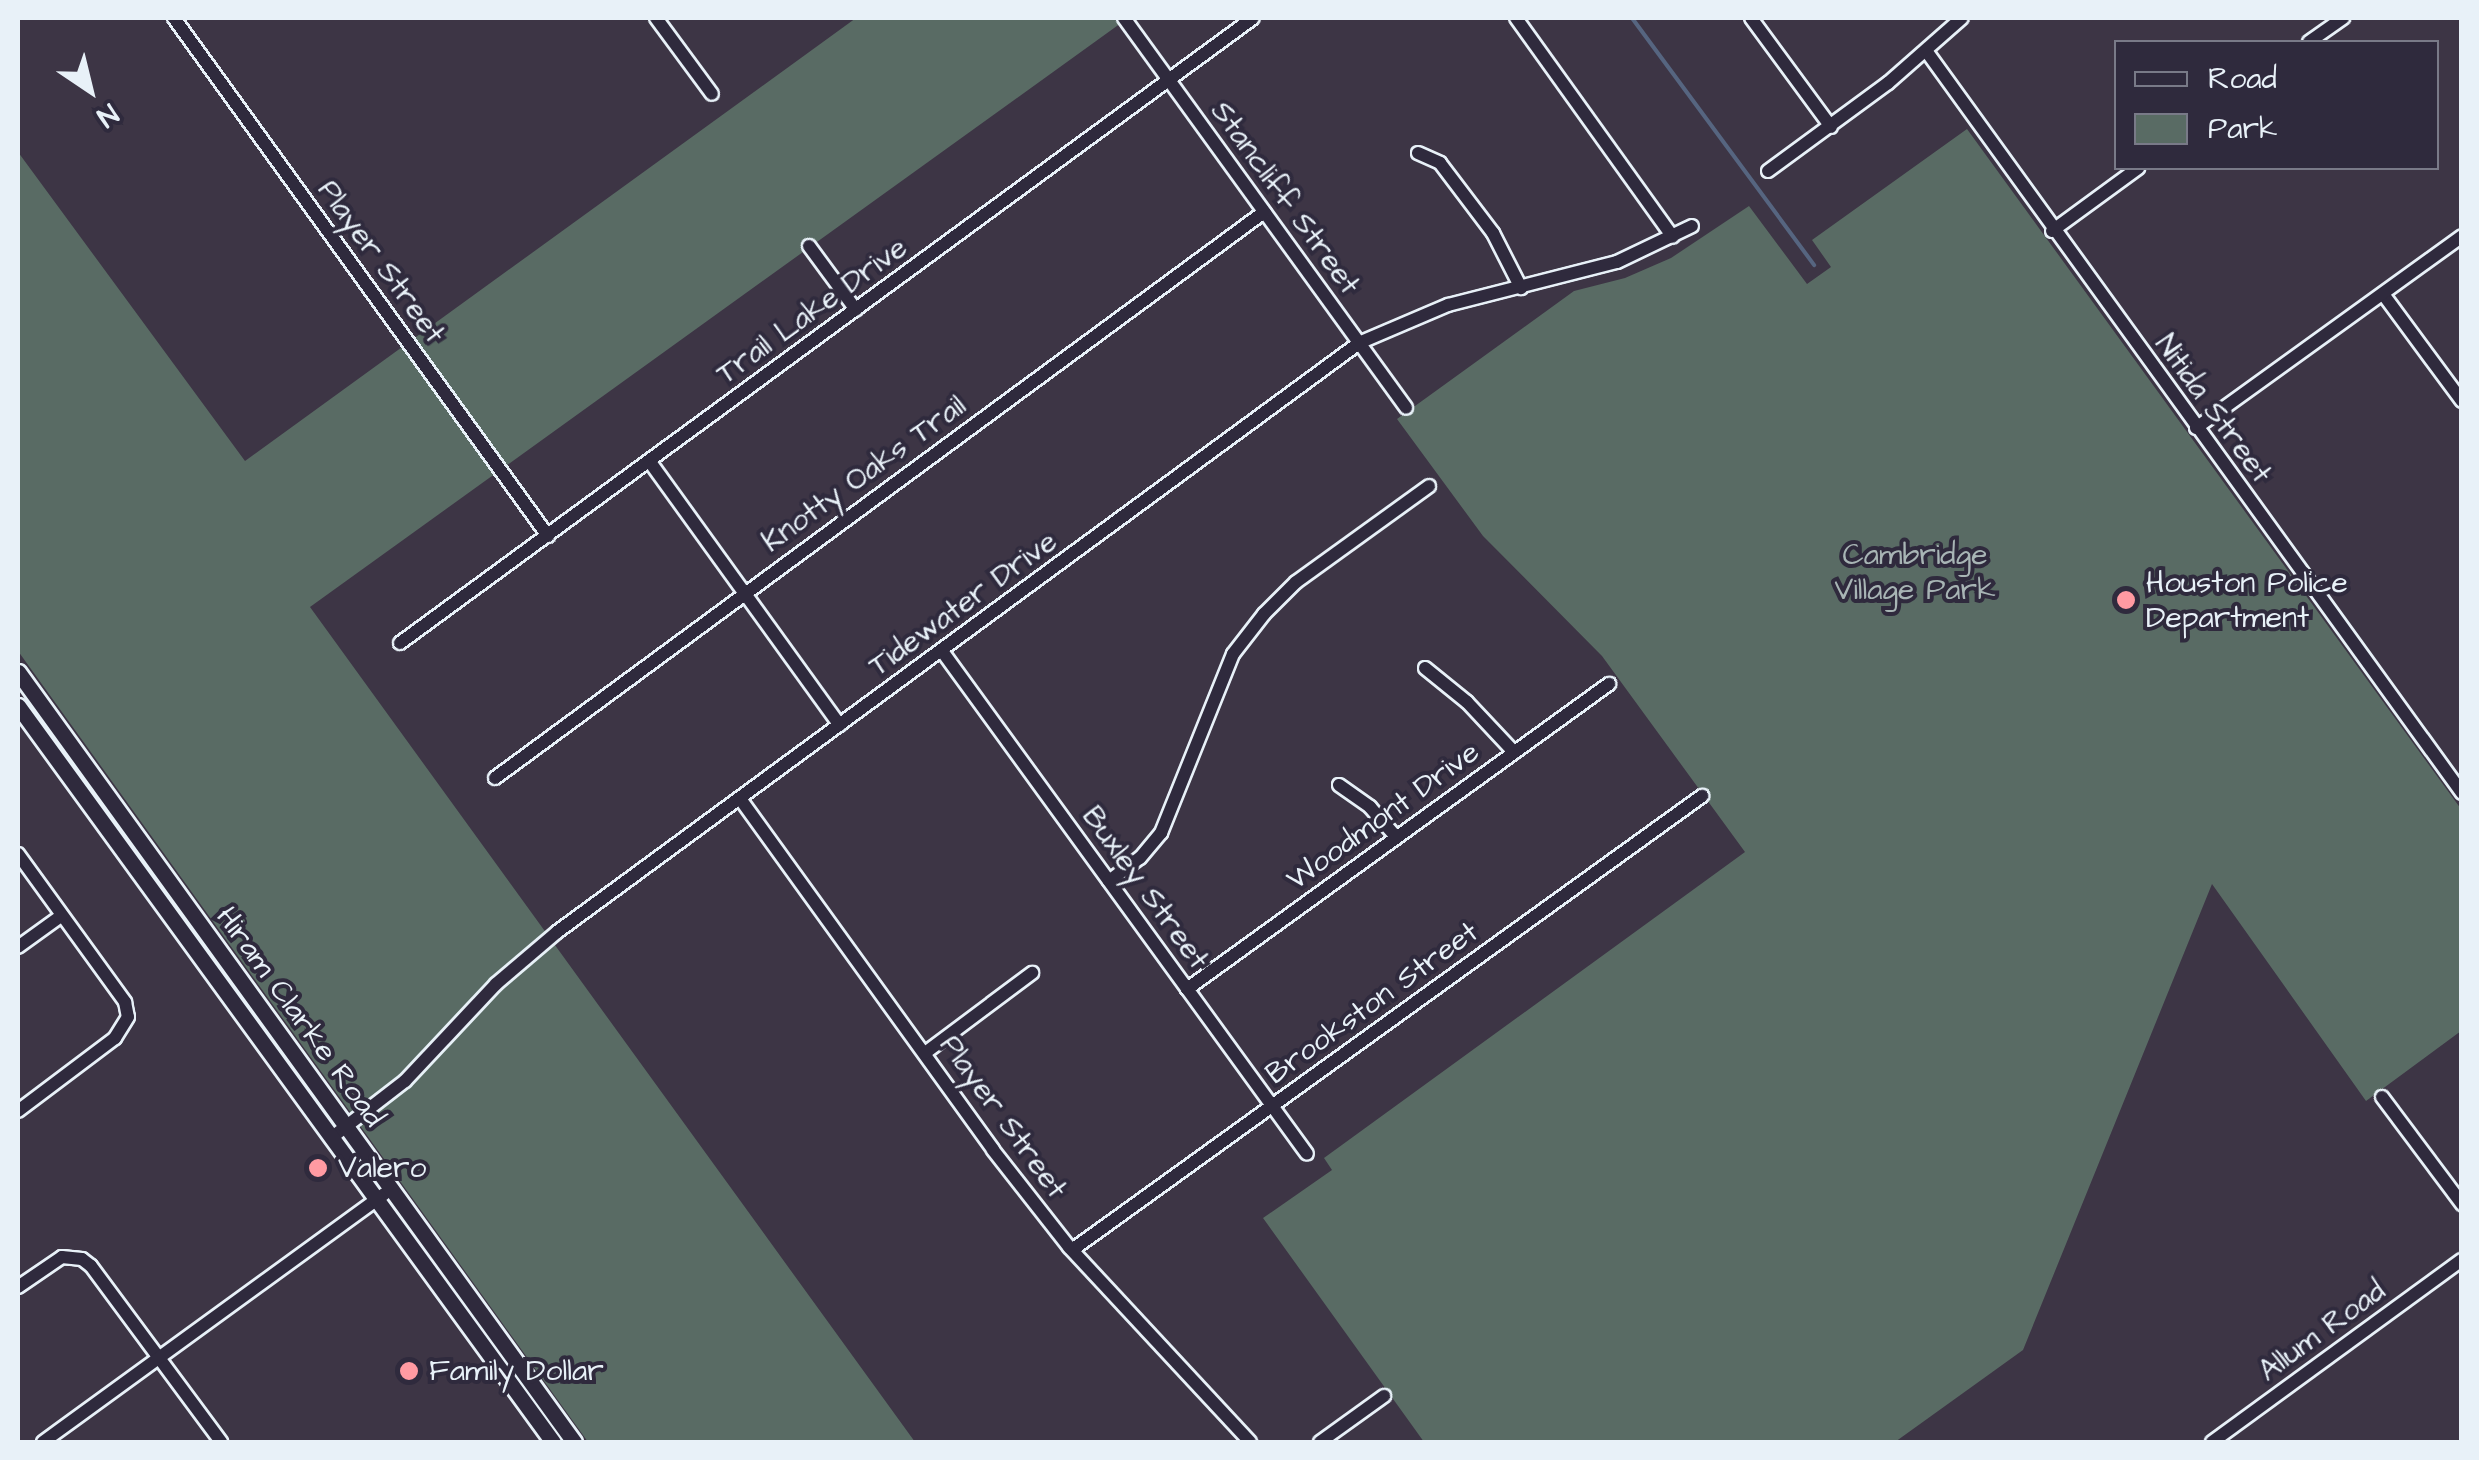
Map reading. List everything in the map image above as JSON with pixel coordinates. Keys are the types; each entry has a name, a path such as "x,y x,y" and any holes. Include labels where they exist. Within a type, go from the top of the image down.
{"main road":[{"name":"Hiram Clarke Road","path":"18,672 574,1442"},
{"name":"Hiram Clarke Road","path":"18,706 552,1442"},
{"path":"89,804 104,793"},
{"path":"211,973 226,962"},
{"path":"502,1372 516,1362"}],"street":[{"name":"Player Street","path":"174,18 548,536"},
{"path":"656,18 712,94"},
{"name":"Stancliff Street","path":"1124,18 1406,408"},
{"name":"Trail Lake Drive","path":"400,643 1253,18"},
{"path":"1516,18 1673,237"},
{"path":"1751,18 1831,126"},
{"path":"1768,172 1927,52 1962,18"},
{"path":"2312,40 2343,18"},
{"name":"Nitida Street","path":"1927,52 2052,231 2462,794"},
{"path":"1418,152 1440,164 1494,233 1521,288"},
{"path":"2052,231 2135,170"},
{"name":"Knotty Oaks Trail","path":"495,778 1264,212"},
{"name":"Tidewater Drive","path":"331,1138 405,1081 496,984 557,932 1359,344 1448,305 1616,262 1692,226"},
{"path":"2196,428 2462,236"},
{"path":"809,246 856,310"},
{"path":"2382,294 2462,401"},
{"path":"650,462 840,726"},
{"path":"1108,881 1140,858 1161,833 1233,654 1264,614 1296,582 1430,486"},
{"name":"Buxley Street","path":"942,652 1307,1154"},
{"path":"1425,668 1467,702 1514,752"},
{"name":"Woodmont Drive","path":"1187,989 1609,684"},
{"path":"1339,785 1370,807 1396,837"},
{"name":"Brookston Street","path":"1072,1250 1702,796"},
{"name":"Player Street","path":"741,800 1072,1250 1250,1442"},
{"path":"18,854 125,1002 128,1017 115,1038 18,1111"},
{"path":"18,947 60,916"},
{"path":"925,1053 1032,973"},
{"path":"2382,1097 2462,1204"},
{"path":"43,1442 390,1189"},
{"path":"18,1288 49,1264 71,1256 91,1266 221,1442"},
{"name":"Allum Road","path":"2212,1442 2462,1260"},
{"path":"1320,1442 1384,1396"}],"green space":[{"path":"856,18 1128,18 310,607 915,1442 588,1442 18,651 18,152 245,461"},
{"name":"Cambridge Village Park","path":"1967,129 2461,809 2461,1031 2366,1101 2212,884 2023,1350 1895,1442 1424,1442 1263,1218 1332,1170 1324,1158 1745,852 1602,656 1483,536 1397,419 1574,291 1625,278 1671,258 1749,206 1807,284 1831,267 1812,240"}],"waterway":[{"path":"1632,18 1814,265"}],"place":[{"name":"Houston Police Department","path":"2126,600"},
{"name":"Valero","path":"318,1168"},
{"name":"Family Dollar","path":"409,1371"}]}
